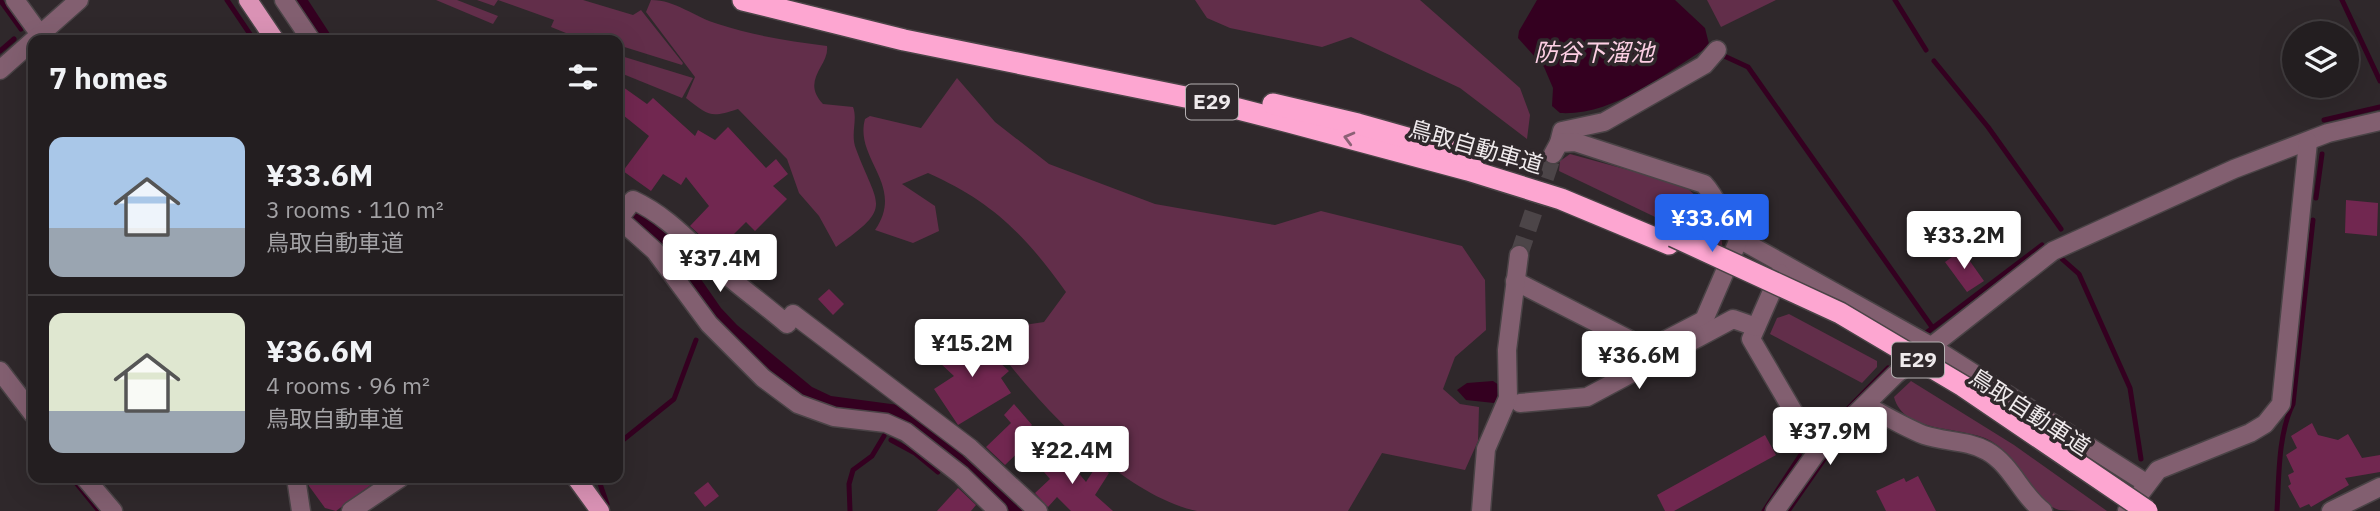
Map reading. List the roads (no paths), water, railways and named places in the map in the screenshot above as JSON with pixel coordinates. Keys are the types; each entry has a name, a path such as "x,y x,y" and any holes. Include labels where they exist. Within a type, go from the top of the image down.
{"highway":[{"name":"鳥取自動車道","path":"743,0 904,40 1215,103 1468,170 1561,199 1671,240 1840,313 1963,386 2147,511"},
{"name":"鳥取自動車道","path":"795,0 1358,124 1566,188 1835,323 2023,437 2127,511"}],"main road":[{"path":"248,0 272,35"},
{"path":"580,483 600,511"}],"street":[{"path":"15,0 41,35"},
{"path":"44,35 79,0"},
{"path":"284,0 308,35"},
{"path":"0,70 28,48"},
{"path":"1717,50 1704,65 1604,122 1562,131 1556,148 1575,142 1704,184 1714,195 1732,232 1739,239 1929,345 2146,483"},
{"path":"1775,511 1817,452 1929,345 2053,251 2234,169 2328,133 2380,121"},
{"path":"2127,511 2158,470 2265,425 2281,404 2308,142"},
{"path":"623,213 633,200 648,207 682,232 721,271 787,324 793,314 970,448 1038,511"},
{"path":"623,223 655,251 709,324 763,378 799,404 868,423 886,423 906,432 961,475 999,511"},
{"path":"1515,281 1644,347 1652,347 1704,320 1739,239"},
{"path":"1481,511 1486,449 1508,398 1507,350 1519,255"},
{"path":"1784,263 1751,339 1817,452"},
{"path":"1520,404 1587,397 1733,319 1756,327"},
{"path":"0,371 28,407"},
{"path":"1865,405 1926,435 1957,440 1989,452 2005,465 2032,503 2043,511"},
{"path":"89,483 113,511"},
{"path":"297,483 300,511"},
{"path":"351,511 393,483"},
{"path":"2330,511 2380,487"}],"water":[{"path":"289,0 308,0 331,35 312,35"},
{"name":"防谷下溜池","path":"1537,0 1675,0 1705,28 1709,44 1654,81 1618,101 1580,112 1560,113 1552,106 1553,88 1544,67 1518,38 1519,31"},
{"path":"623,198 652,217 680,249 721,308 737,325 812,387 831,396 906,406 1031,511 1004,511 970,474 947,455 900,433 804,396 782,383 729,337 662,249 623,215"},
{"path":"1493,381 1499,385 1500,394 1494,403 1466,400 1457,390 1467,383"}],"waterway":[{"path":"0,0 21,29"},
{"path":"227,0 251,35"},
{"path":"1895,0 1926,50"},
{"path":"2342,0 2380,81"},
{"path":"0,51 14,39"},
{"path":"1722,55 1748,67 1932,327"},
{"path":"1934,61 1988,127 2061,229"},
{"path":"2324,120 2380,107"},
{"path":"2316,198 2322,154"},
{"path":"2277,511 2280,456 2284,429 2293,404 2313,220"},
{"path":"1922,336 2042,245"},
{"path":"2062,259 2079,274 2130,388 2141,459"},
{"path":"623,440 674,399 696,340"},
{"path":"1824,433 1888,368"},
{"path":"850,511 849,484 853,470 872,456 884,436"},
{"path":"891,440 915,453 938,472"},
{"path":"1788,511 1827,455"},
{"path":"1764,511 1800,456"},
{"path":"76,483 99,511"},
{"path":"600,483 607,504"}],"tunnel":[{"path":"1519,255 1553,154"}]}
